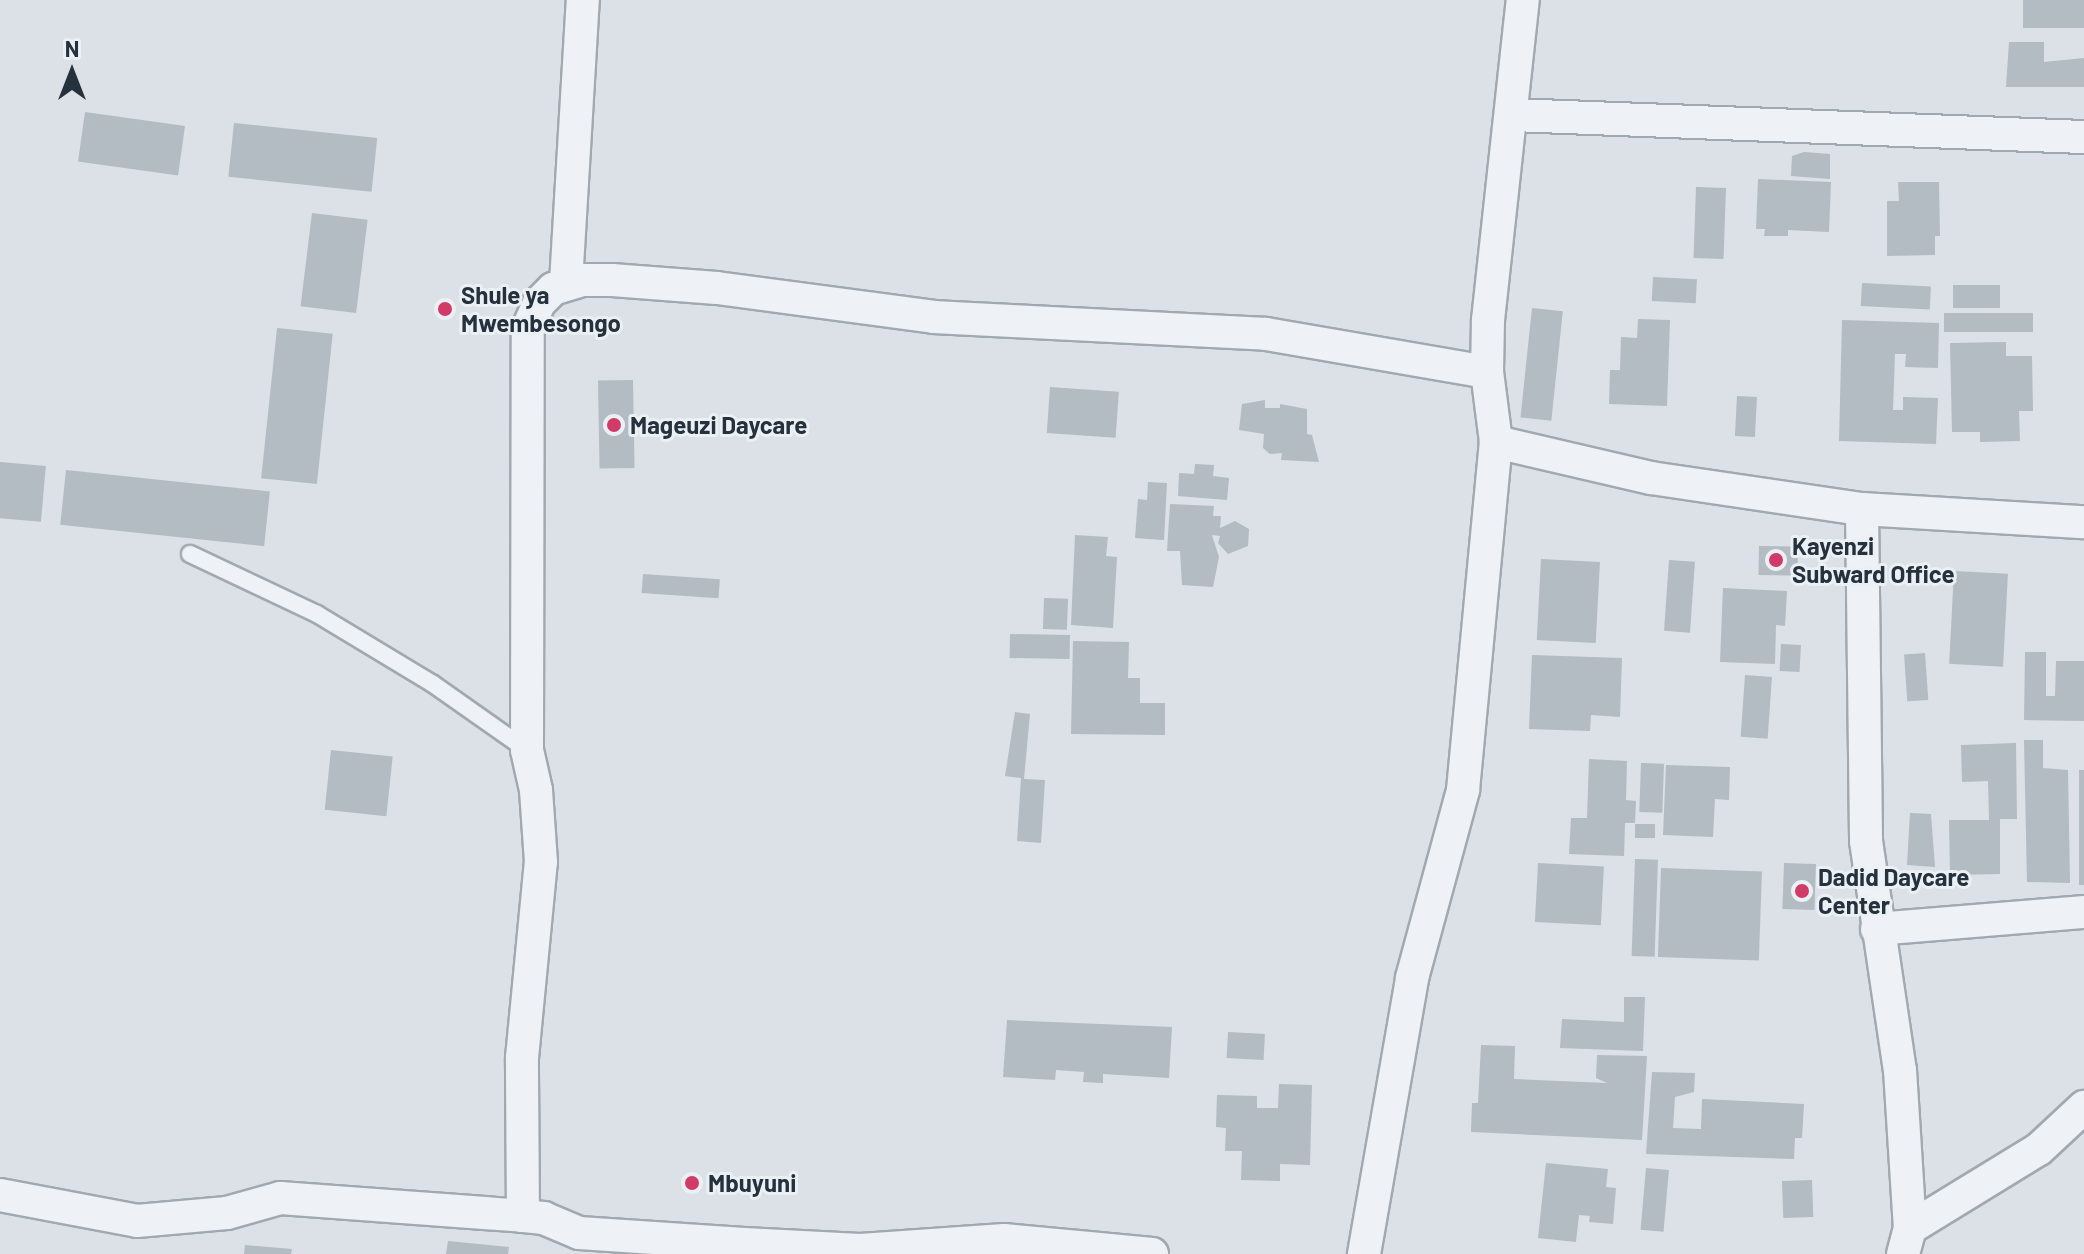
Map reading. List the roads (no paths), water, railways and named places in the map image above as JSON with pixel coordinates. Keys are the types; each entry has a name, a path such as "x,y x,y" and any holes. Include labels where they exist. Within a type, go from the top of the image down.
{"street":[{"path":"566,283 583,0"},
{"path":"1364,1254 1412,978 1463,790 1496,442 1487,372 1488,320 1513,115 1523,0"},
{"path":"1513,115 2084,137"},
{"path":"523,1216 522,1058 541,862 536,790 527,750 530,602 525,353 539,303 566,283 594,279 717,288 934,317 1266,334 1487,372"},
{"path":"1496,442 1651,478 1862,509 2084,522"},
{"path":"1862,509 1866,841 1877,929 1895,1009 1909,1246"},
{"path":"1877,929 2084,912"},
{"path":"1909,1246 2039,1149 2084,1107"},
{"path":"0,1195 137,1221 227,1213 280,1198 544,1218 579,1233 744,1244 860,1250 1004,1240 1152,1254"}],"lane":[{"path":"190,554 317,614 433,684 527,750"}],"place":[{"name":"Shule ya Mwembesongo","path":"445,309"},
{"name":"Mageuzi Daycare","path":"614,425"},
{"name":"Kayenzi Subward Office","path":"1776,560"},
{"name":"Dadid Daycare Center","path":"1802,891"},
{"name":"Mbuyuni","path":"692,1183"}]}
